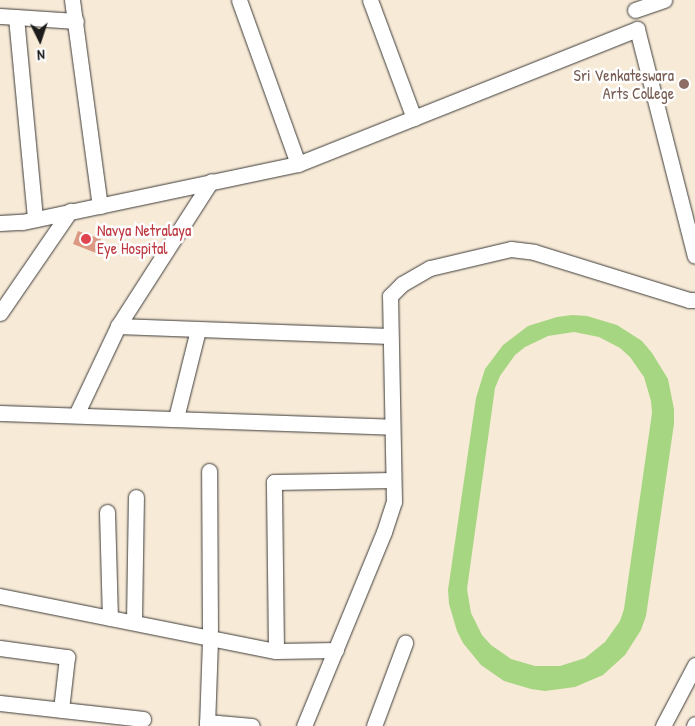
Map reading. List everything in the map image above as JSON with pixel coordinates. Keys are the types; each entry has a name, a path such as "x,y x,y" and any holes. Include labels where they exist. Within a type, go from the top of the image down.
{"street":[{"path":"72,0 100,206"},
{"path":"239,0 298,164"},
{"path":"370,0 414,118"},
{"path":"664,0 634,5 637,29 695,256"},
{"path":"0,16 76,20"},
{"path":"16,17 36,219"},
{"path":"0,223 36,219 298,164 637,29"},
{"path":"76,415 118,326 212,182"},
{"path":"0,313 70,211"},
{"path":"304,726 384,532 394,502 389,336 390,296 402,284 430,268 511,249 534,252 695,300"},
{"path":"118,326 389,336"},
{"path":"176,418 198,330"},
{"path":"0,413 392,426"},
{"path":"209,471 210,638 207,724 252,726"},
{"path":"276,651 274,482 393,480"},
{"path":"134,621 136,497"},
{"path":"107,512 110,618"},
{"path":"0,596 134,621 276,651 336,650"},
{"path":"376,725 405,643"},
{"path":"0,648 68,657 61,710"},
{"path":"663,726 695,665"},
{"path":"0,703 144,719"}],"green space":[{"path":"587,316 617,325 642,341 668,379 674,409 674,424 646,616 641,630 625,655 603,675 575,687 545,691 504,681 481,665 463,643 457,631 449,604 448,590 476,398 485,369 503,345 528,326 557,317","holes":["574,332 599,337 620,348 630,357 644,377 651,401 652,413 624,609 620,621 605,642 585,658 560,666 535,666 511,659 491,645 482,635 471,613 467,589 495,388 500,376 515,355 525,347 548,336"]}],"building":[{"path":"78,231 101,239 96,253 73,244"}],"place":[{"name":"Sri Venkateswara Arts College","path":"684,84"},
{"name":"Navya Netralaya Eye Hospital","path":"86,239"}]}
